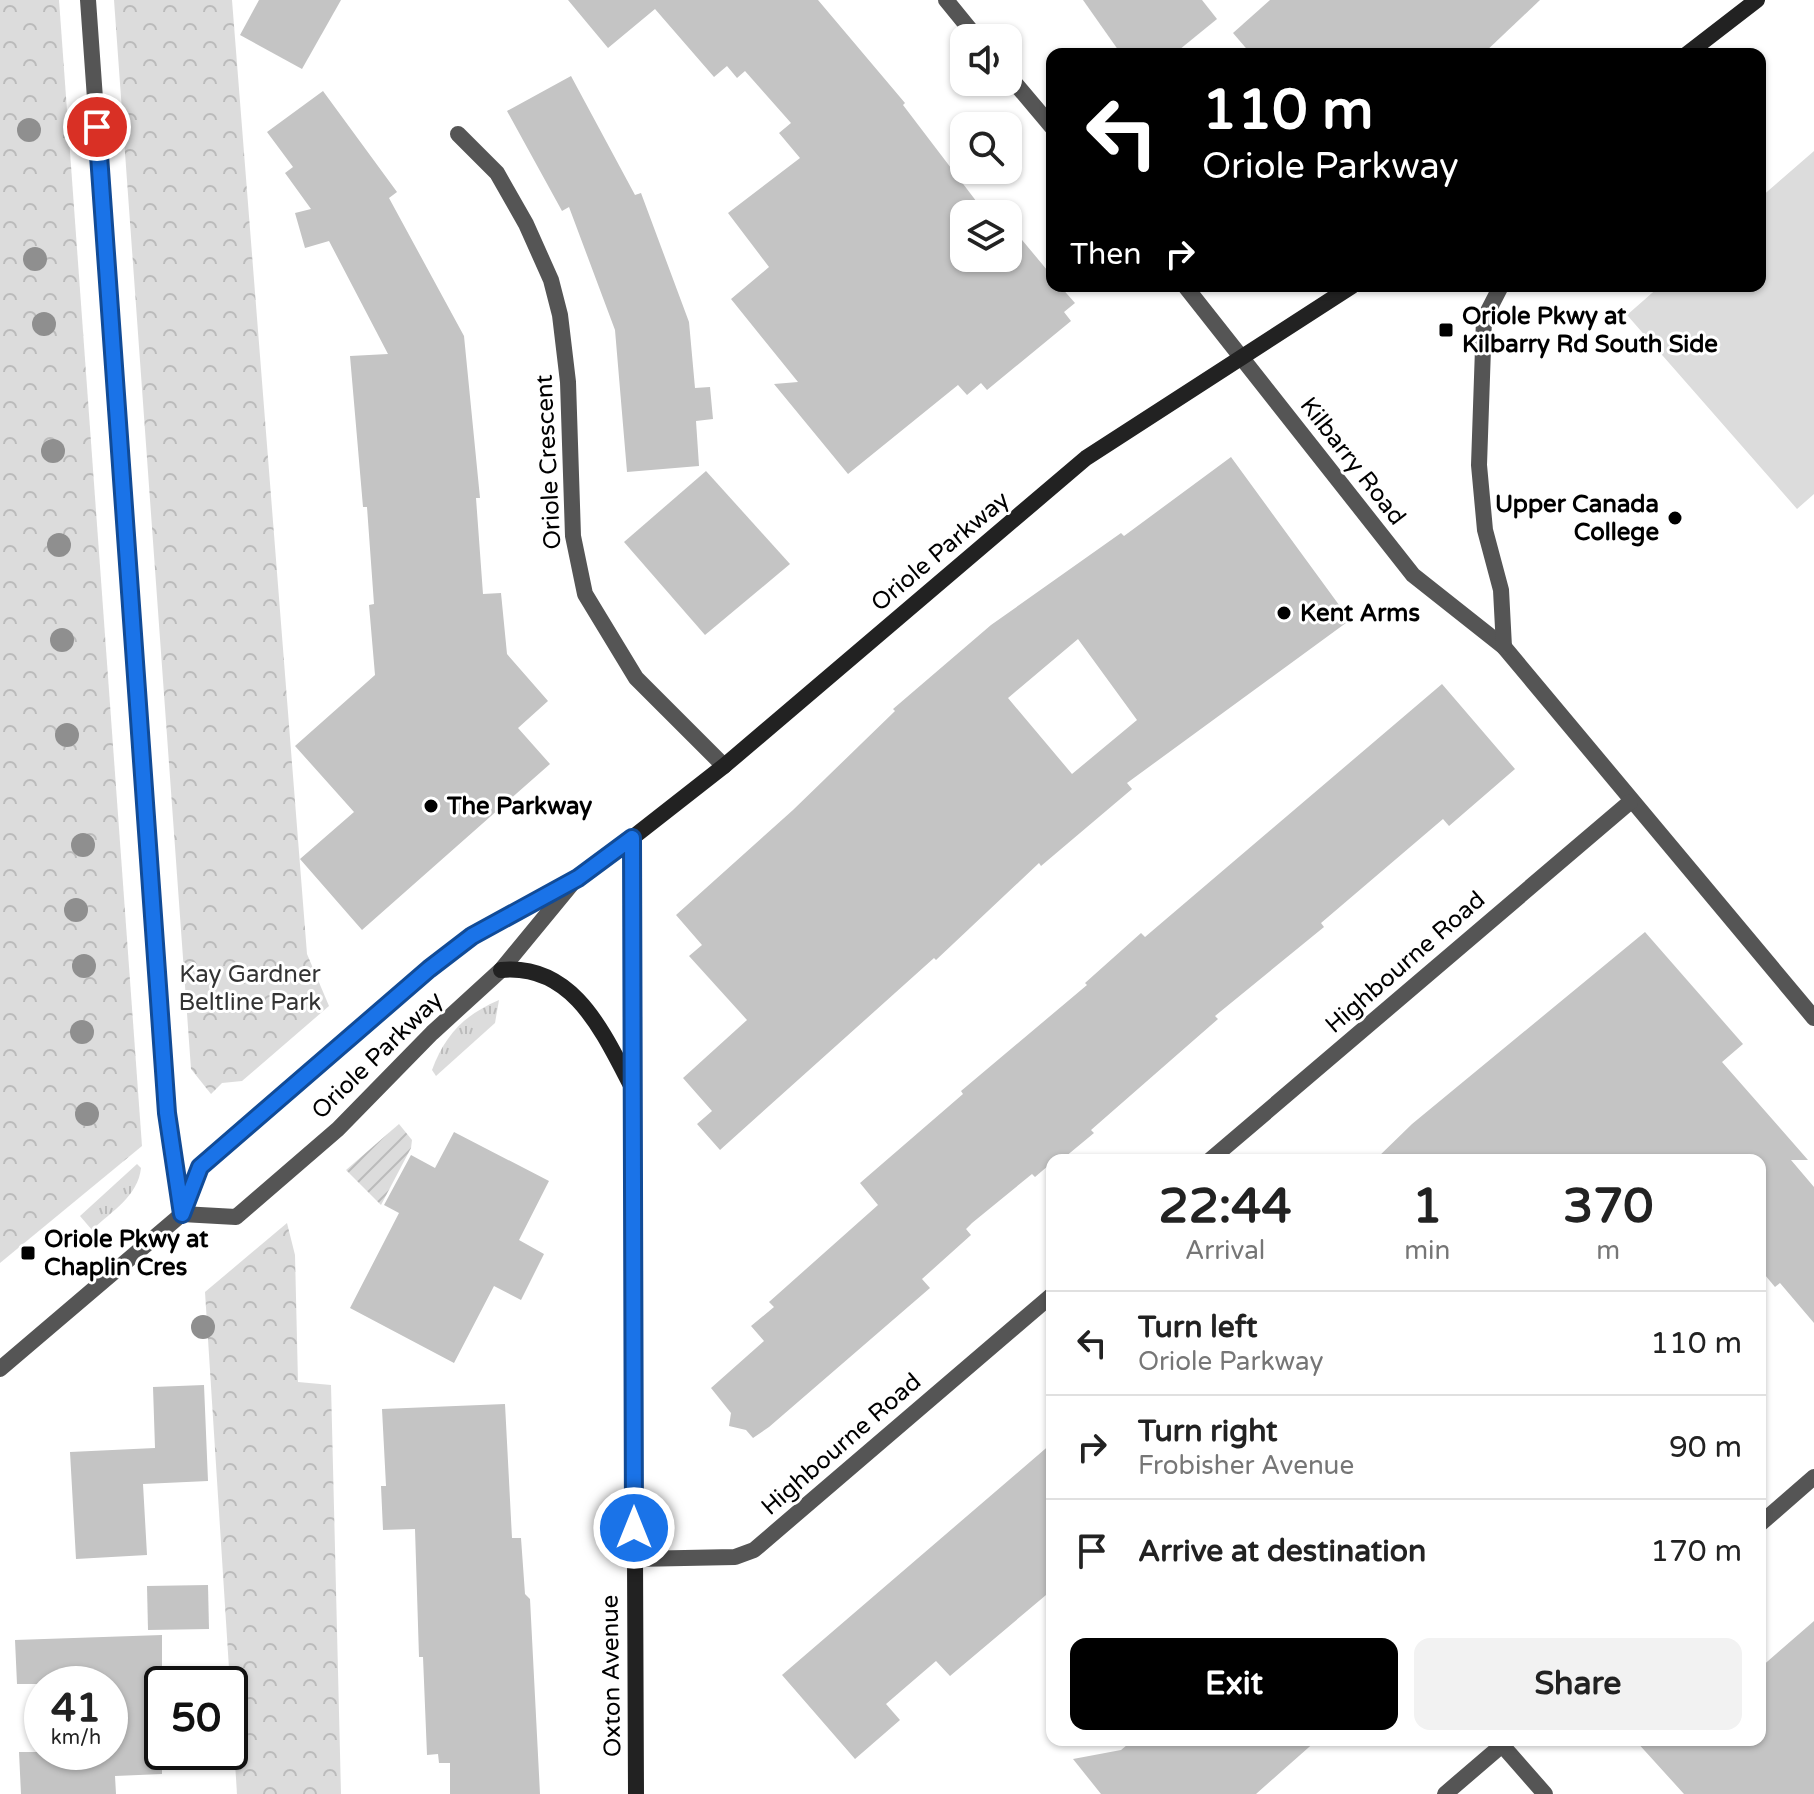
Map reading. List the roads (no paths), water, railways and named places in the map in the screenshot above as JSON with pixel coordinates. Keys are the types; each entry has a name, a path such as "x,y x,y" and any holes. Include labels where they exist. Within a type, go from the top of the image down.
{"main road":[{"path":"1695,48 1757,0"},
{"name":"Oriole Parkway","path":"632,838 724,766 1086,458 1343,292"},
{"name":"Oxton Avenue","path":"632,838 636,1794"},
{"path":"501,970 524,968 550,976 583,1004 635,1094"}],"street":[{"path":"88,0 167,1125 182,1214"},
{"path":"946,0 966,24"},
{"path":"1022,92 1046,120"},
{"name":"Oriole Crescent","path":"458,134 497,173 526,224 551,280 560,315 568,382 573,536 585,594 636,678 724,766"},
{"name":"Kilbarry Road","path":"1190,292 1413,575 1504,647 1630,802 1814,1018"},
{"path":"1498,292 1484,319 1479,465 1485,530 1501,590 1504,647"},
{"name":"Highbourne Road","path":"1217,1154 1630,802"},
{"name":"Oriole Parkway","path":"0,1369 182,1214 200,1167 429,969 472,936 578,878 632,838"},
{"name":"Oriole Parkway","path":"182,1214 236,1217 338,1129 501,970 578,878"},
{"name":"Highbourne Road","path":"634,1559 735,1557 754,1550 1046,1300"},
{"path":"1766,1519 1814,1477"},
{"path":"1445,1794 1500,1746"},
{"path":"1508,1746 1545,1794"}],"place":[{"name":"Oriole Pkwy at Kilbarry Rd South Side","path":"1446,330"},
{"name":"Upper Canada College","path":"1675,518"},
{"name":"Kent Arms","path":"1284,613"},
{"name":"The Parkway","path":"431,806"},
{"name":"Oriole Pkwy at Chaplin Cres","path":"28,1253"}],"park label":[{"name":"Kay Gardner Beltline Park","path":"250,988"}]}
